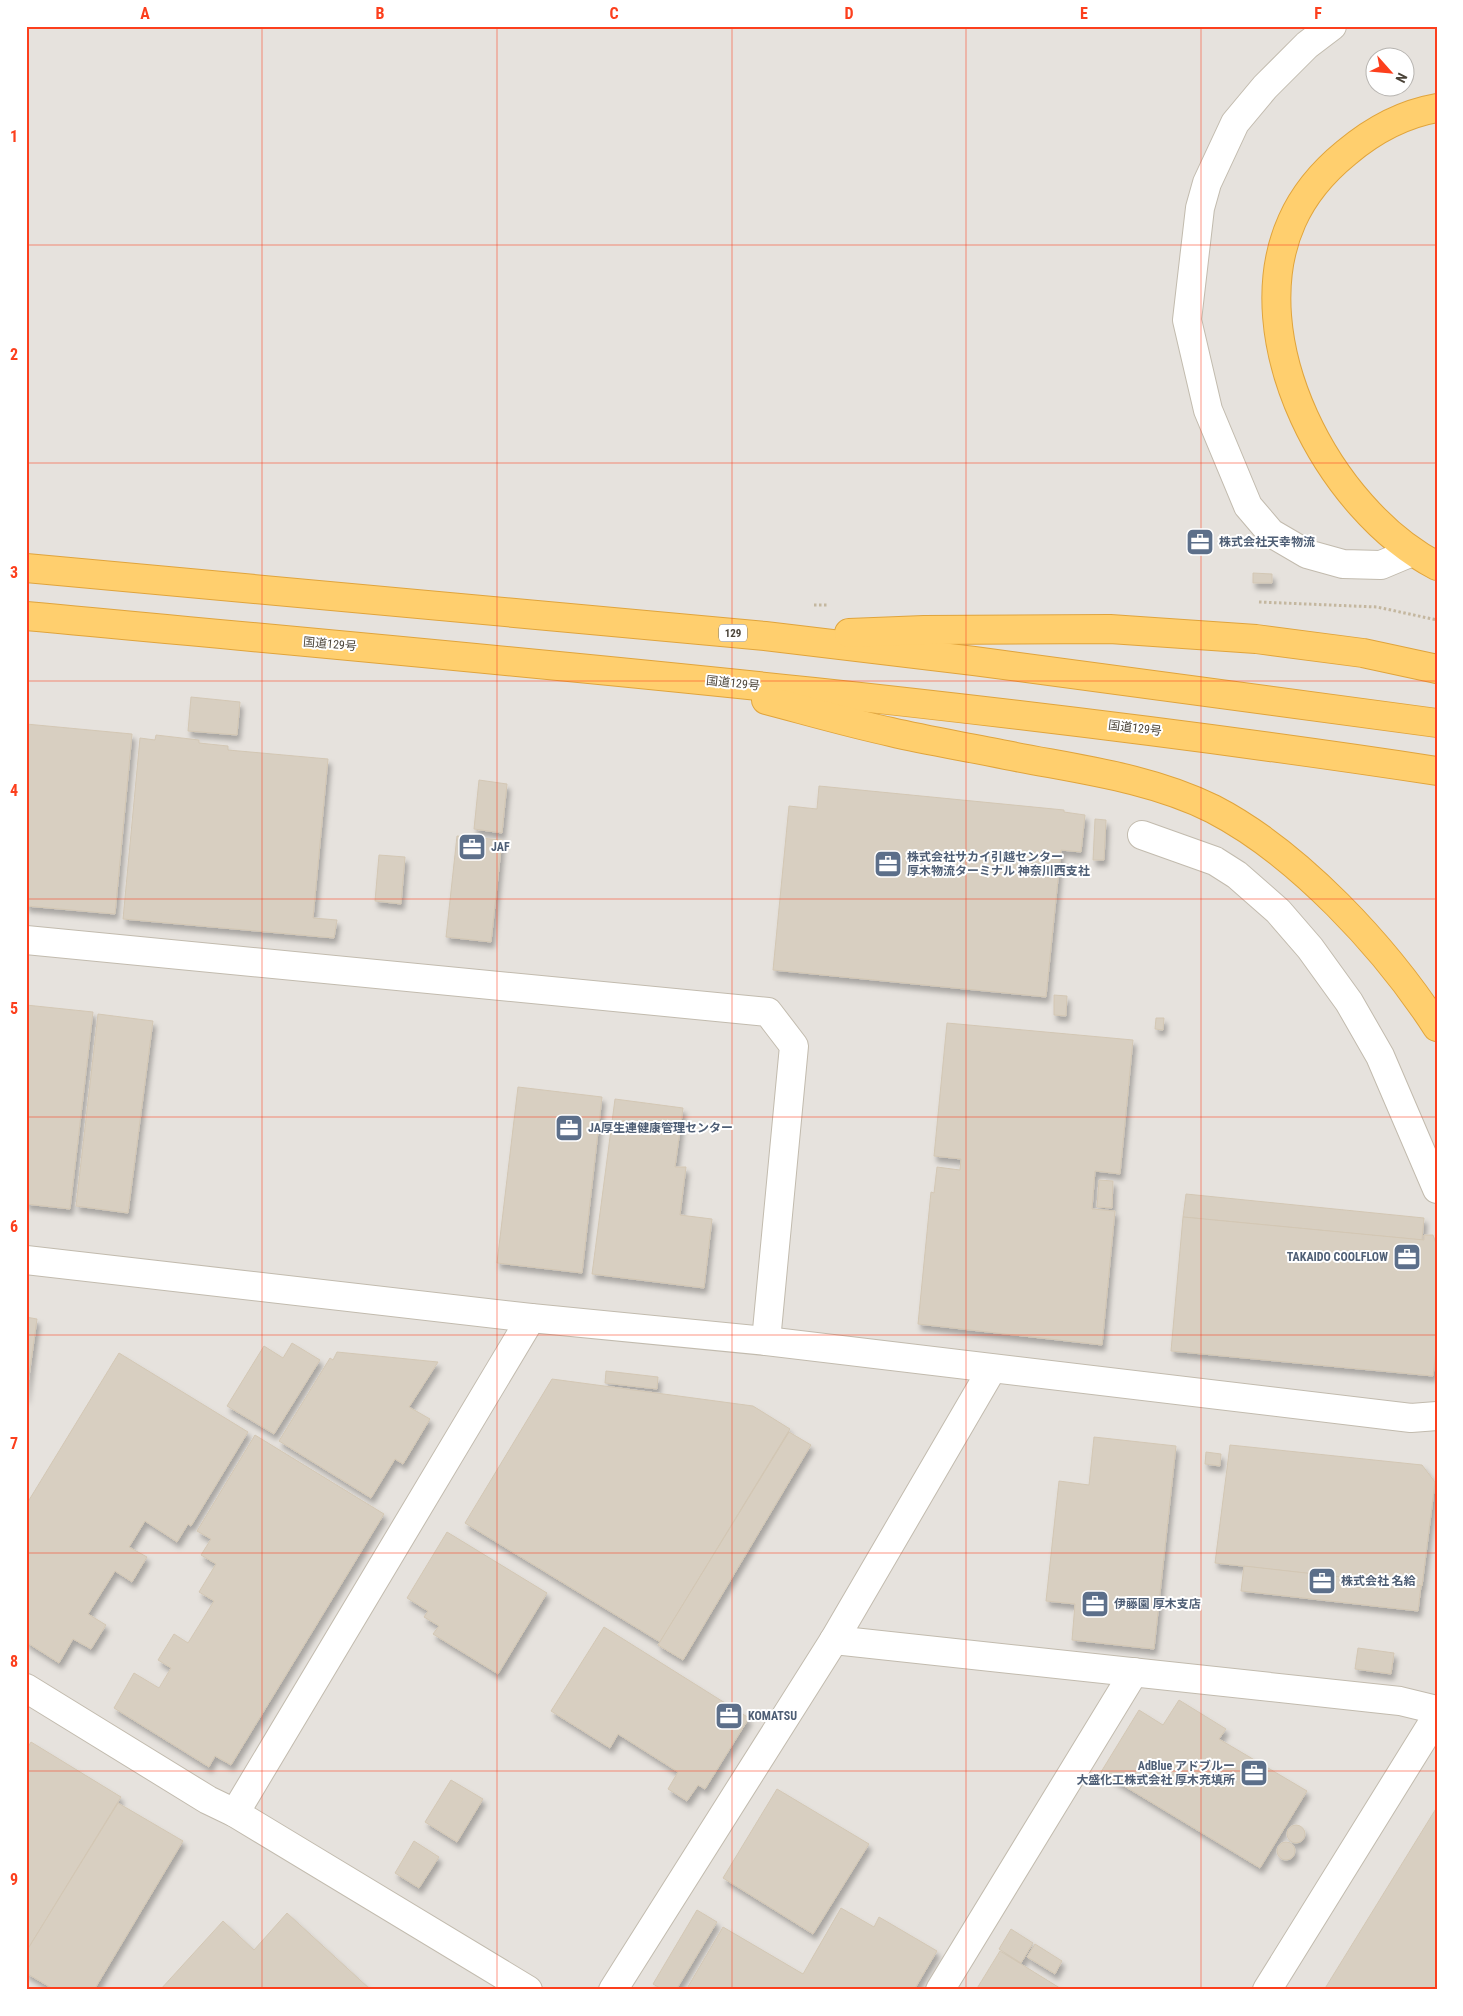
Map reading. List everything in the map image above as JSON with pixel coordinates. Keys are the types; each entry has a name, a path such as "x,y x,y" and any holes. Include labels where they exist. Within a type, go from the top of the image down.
{"highway":[{"path":"1437,108 1397,120 1363,139 1332,165 1308,193 1292,221 1282,253 1277,288 1278,323 1284,361 1316,440 1337,474 1362,508 1412,552 1437,566"},
{"name":"129","path":"26,568 766,636 974,661 1437,723"},
{"name":"国道129号","path":"26,616 673,677 933,704 1157,731 1437,770"},
{"path":"766,636 924,630 1110,629 1256,639 1363,653 1437,669"},
{"path":"673,677 892,732 1129,779 1173,792 1212,808 1249,830 1286,857 1324,893 1366,935 1419,1000 1437,1027"}],"street":[{"path":"1332,26 1306,44 1264,87 1235,123 1207,183 1200,208 1187,320 1208,410 1248,506 1271,533 1307,554 1343,564 1381,565 1412,552"},
{"path":"1142,835 1215,861 1237,875 1278,911 1310,948 1349,1002 1380,1056 1437,1189"},
{"path":"26,940 768,1012 794,1046 766,1341"},
{"path":"26,1260 531,1318 766,1341 1412,1418 1437,1416"},
{"path":"235,1813 531,1318"},
{"path":"613,1990 834,1640 992,1369"},
{"path":"834,1640 1400,1701 1437,1710"},
{"path":"940,1990 1134,1672"},
{"path":"26,1688 208,1800 235,1813 528,1990"},
{"path":"1267,1990 1437,1716"}],"path":[{"path":"1255,602 1377,606 1437,620"},
{"path":"812,605 832,605"}],"shaded area":[{"path":"26,26 1437,26 1437,1990 26,1990"}],"building":[{"path":"1253,573 1272,574 1272,583 1253,583"},
{"path":"191,697 240,702 237,735 188,731"},
{"path":"26,724 132,734 115,914 26,906"},
{"path":"156,735 199,740 199,743 228,746 228,750 328,759 313,918 337,920 334,938 123,919 140,738 155,740"},
{"path":"479,780 507,784 502,833 474,829"},
{"path":"819,786 1064,810 1064,812 1085,815 1081,852 1061,850 1046,997 773,970 789,806 817,809"},
{"path":"1095,819 1106,820 1104,860 1093,860"},
{"path":"457,836 502,840 491,942 446,937"},
{"path":"379,855 405,857 401,904 375,901"},
{"path":"1054,995 1067,996 1066,1016 1054,1015"},
{"path":"26,1005 93,1012 70,1209 26,1204"},
{"path":"98,1014 153,1021 128,1213 76,1206"},
{"path":"1156,1018 1164,1018 1163,1030 1155,1029"},
{"path":"947,1023 1133,1040 1120,1174 1095,1171 1092,1209 1115,1211 1102,1345 918,1324 931,1192 934,1193 937,1167 960,1170 961,1159 934,1156"},
{"path":"518,1087 602,1097 582,1273 497,1263"},
{"path":"615,1099 683,1108 675,1167 686,1167 680,1215 712,1219 704,1288 592,1274"},
{"path":"1099,1180 1113,1181 1112,1208 1097,1207"},
{"path":"1186,1194 1424,1218 1422,1240 1183,1217"},
{"path":"1183,1217 1424,1240 1424,1235 1433,1235 1437,1246 1437,1342 1433,1376 1171,1351"},
{"path":"26,1317 37,1319 26,1398"},
{"path":"292,1343 320,1360 274,1434 227,1406 264,1346 283,1358"},
{"path":"337,1352 438,1362 409,1407 430,1419 403,1464 395,1459 371,1498 279,1441 330,1358 333,1360"},
{"path":"119,1353 248,1432 191,1526 188,1524 177,1542 145,1521 129,1547 147,1557 132,1582 115,1571 88,1614 106,1625 91,1649 73,1639 59,1663 26,1642 26,1505"},
{"path":"606,1371 658,1377 657,1389 605,1383"},
{"path":"552,1379 753,1406 790,1429 660,1642 465,1523"},
{"path":"789,1432 811,1445 683,1660 658,1645"},
{"path":"255,1435 384,1514 231,1765 215,1756 209,1767 114,1708 134,1673 159,1688 171,1668 158,1660 174,1634 188,1643 214,1601 199,1592 216,1564 201,1555 211,1539 197,1531"},
{"path":"1094,1437 1176,1446 1154,1649 1072,1640 1075,1604 1046,1601 1059,1481 1089,1485"},
{"path":"1230,1445 1422,1465 1435,1482 1422,1586 1215,1563"},
{"path":"1206,1452 1221,1454 1220,1466 1205,1464"},
{"path":"447,1532 547,1593 498,1674 433,1634 439,1626 424,1617 428,1611 407,1598"},
{"path":"1244,1566 1421,1586 1418,1611 1241,1591"},
{"path":"604,1627 749,1718 705,1789 698,1785 687,1801 668,1789 678,1772 618,1734 610,1748 551,1711"},
{"path":"1358,1648 1394,1653 1391,1674 1355,1669"},
{"path":"1179,1700 1226,1729 1219,1739 1307,1791 1260,1868 1101,1772 1139,1710 1163,1725"},
{"path":"31,1742 121,1797 26,1952 26,1750"},
{"path":"451,1780 483,1799 457,1842 425,1822"},
{"path":"777,1789 869,1844 813,1934 723,1878"},
{"path":"118,1803 183,1841 94,1990 55,1990 26,1973 26,1952"},
{"path":"1437,1807 1437,1990 1324,1990"},
{"path":"1296,1825 1302,1828 1305,1834 1302,1840 1296,1843 1290,1840 1287,1834 1290,1828"},
{"path":"414,1841 439,1857 419,1888 395,1873"},
{"path":"1286,1842 1292,1845 1295,1851 1292,1857 1286,1860 1280,1857 1277,1851 1280,1845"},
{"path":"841,1908 874,1927 879,1917 937,1951 914,1990 686,1990 723,1927 803,1974"},
{"path":"697,1910 717,1922 676,1990 663,1990 653,1984"},
{"path":"287,1913 371,1990 160,1990 223,1921 254,1950"},
{"path":"1011,1929 1033,1943 1021,1963 999,1949"},
{"path":"1035,1944 1062,1961 1055,1974 1027,1957"},
{"path":"1000,1951 1063,1990 976,1990"}],"place":[{"name":"株式会社天幸物流","path":"1200,542"},
{"name":"JAF","path":"472,847"},
{"name":"株式会社サカイ引越センター 厚木物流ターミナル 神奈川西支社","path":"888,864"},
{"name":"JA厚生連健康管理センター","path":"569,1128"},
{"name":"TAKAIDO COOLFLOW","path":"1407,1257"},
{"name":"株式会社 名給","path":"1322,1581"},
{"name":"伊藤園 厚木支店","path":"1095,1604"},
{"name":"KOMATSU","path":"729,1716"},
{"name":"AdBlue アドブルー 大盛化工株式会社 厚木充填所","path":"1254,1773"}]}
